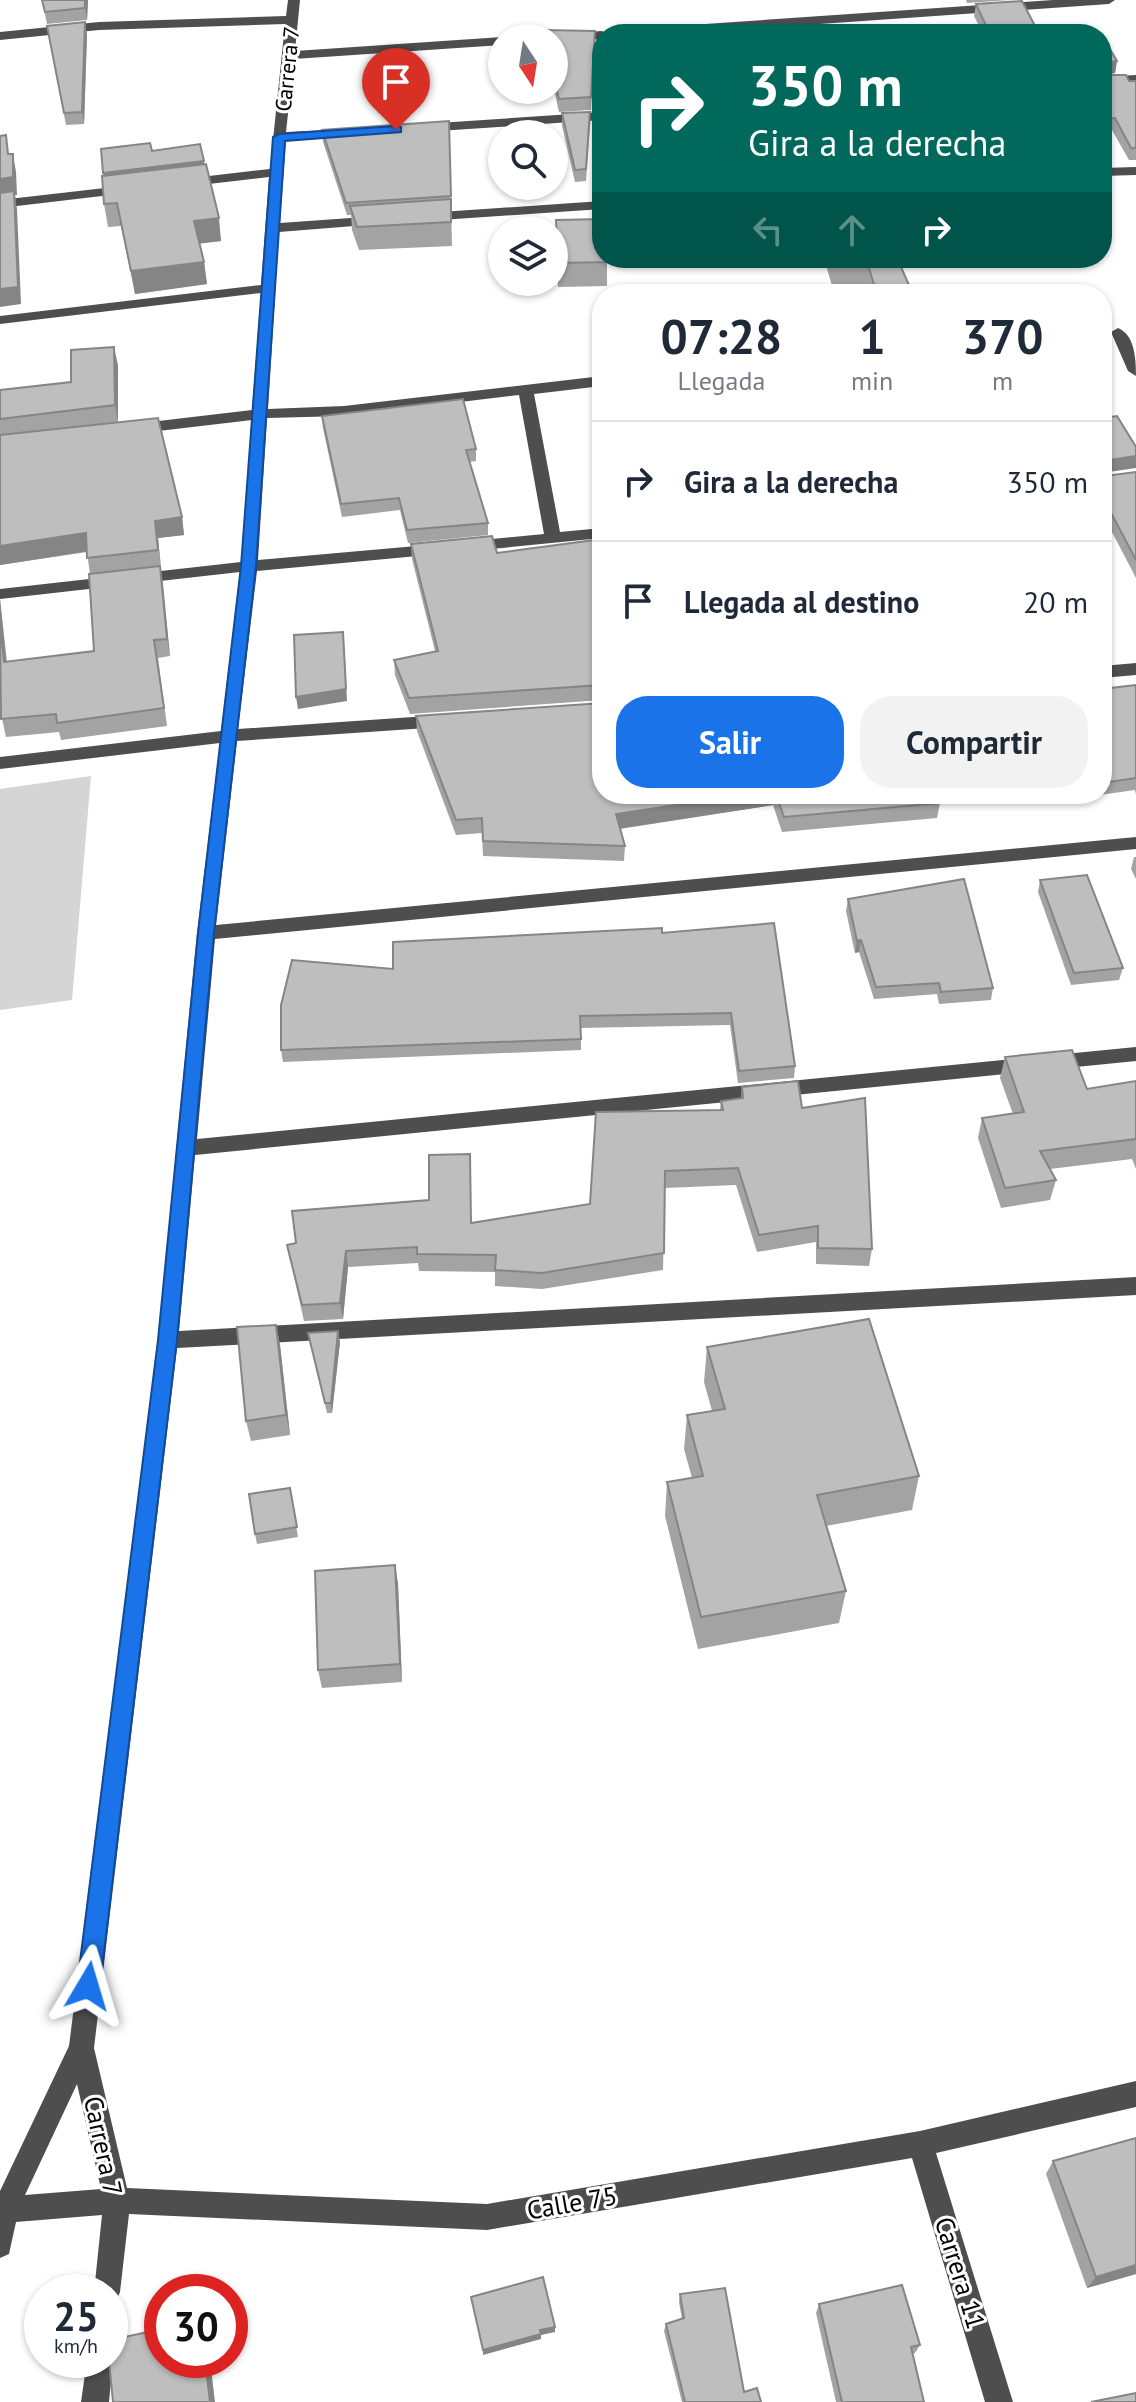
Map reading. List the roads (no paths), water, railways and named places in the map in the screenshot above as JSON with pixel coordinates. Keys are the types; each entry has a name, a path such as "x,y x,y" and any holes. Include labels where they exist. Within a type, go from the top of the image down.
{"street":[{"name":"Carrera 7","path":"0,2245 3,2210 81,2048 168,1340 206,933 249,566 279,137 294,0"},
{"path":"782,24 1109,0"},
{"path":"0,36 99,26 292,20"},
{"path":"847,20 848,24"},
{"path":"568,37 592,36"},
{"path":"289,55 488,42"},
{"path":"1112,80 1136,79"},
{"path":"402,129 592,117"},
{"path":"279,137 356,132"},
{"path":"1112,172 1136,171"},
{"path":"170,184 277,172"},
{"path":"0,204 139,188"},
{"path":"413,218 592,206"},
{"path":"272,228 398,219"},
{"path":"0,320 270,288"},
{"path":"1112,333 1136,330"},
{"path":"1112,336 1136,371"},
{"path":"121,431 258,414 344,411 592,382"},
{"path":"525,388 553,538"},
{"path":"0,594 249,566 592,534"},
{"path":"1112,671 1136,669"},
{"path":"0,763 229,736 462,719"},
{"path":"206,933 1136,843"},
{"path":"186,1148 1136,1054"},
{"path":"168,1340 1136,1286"},
{"name":"Carrera 7","path":"81,2048 117,2201 109,2274"},
{"name":"Calle 75","path":"3,2210 117,2201 487,2217 920,2144 1136,2094"},
{"name":"Carrera 11","path":"920,2144 999,2402"},
{"path":"95,2402 98,2378"}]}
